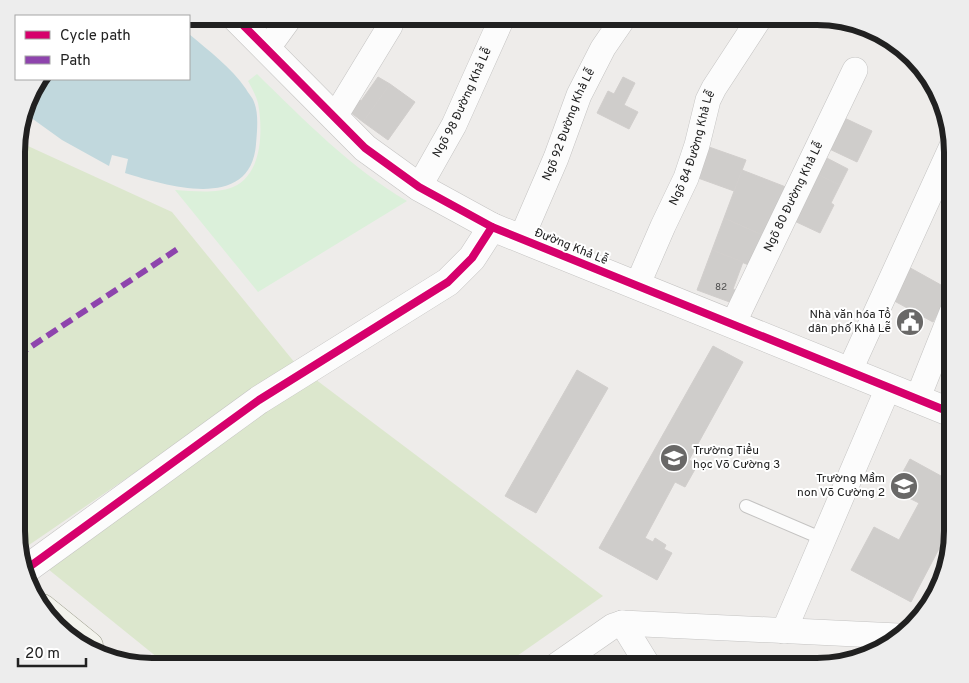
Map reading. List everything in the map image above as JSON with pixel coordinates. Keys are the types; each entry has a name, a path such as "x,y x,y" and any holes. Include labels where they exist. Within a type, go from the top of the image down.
{"street":[{"name":"Đường Khả Lễ","path":"243,25 364,148 419,186 492,227 944,410"},
{"path":"267,49 284,25"},
{"name":"Ngõ 98 Đường Khả Lễ","path":"419,186 454,125 499,25"},
{"name":"Ngõ 92 Đường Khả Lễ","path":"521,239 556,158 579,95 603,48 619,25"},
{"name":"Ngõ 84 Đường Khả Lễ","path":"637,286 686,178 697,145 708,100 755,25"},
{"path":"334,118 390,26"},
{"name":"Ngõ 80 Đường Khả Lễ","path":"733,324 855,70"},
{"path":"849,372 944,164"},
{"path":"30,566 259,400 448,282 472,258 492,227"},
{"path":"917,400 944,332"},
{"path":"784,631 888,388"},
{"path":"622,623 643,658"},
{"path":"567,658 613,626 622,623 784,631 874,643"}],"lane":[{"path":"746,506 823,540"}],"green space":[{"path":"257,74 310,126 347,158 386,188 407,201 258,292 175,190 219,191 233,187 243,181 250,172 259,150 260,114 254,92 248,81"},
{"path":"25,145 172,212 295,363 29,545 26,545 25,540"},
{"path":"311,376 603,596 514,658 158,658 43,565"}],"water":[{"path":"190,35 234,74 253,99 256,107 256,144 251,165 239,179 223,186 204,189 162,184 125,173 128,159 112,155 109,166 62,140 30,117 47,80 190,80"}],"building":[{"path":"378,77 390,84 363,122 345,108 354,95 361,101"},
{"path":"623,77 635,83 624,105 638,112 629,129 597,113 608,91 614,94"},
{"path":"390,84 415,102 388,140 363,122"},
{"path":"838,115 872,131 857,162 823,146"},
{"path":"709,147 746,160 734,191 698,178"},
{"path":"821,155 848,169 840,185 812,172"},
{"path":"742,170 791,189 769,238 724,218"},
{"path":"812,172 840,185 831,203 834,205 820,233 790,219"},
{"path":"724,218 769,238 756,268 712,250"},
{"path":"712,250 743,262 733,289 739,292 735,304 697,290"},
{"path":"905,265 944,287 944,301 933,322 887,297"},
{"path":"713,346 743,362 689,460 698,464 685,487 675,482 645,538 653,542 655,538 666,545 664,549 672,553 657,580 599,548"},
{"path":"577,370 608,388 536,513 505,496"},
{"path":"910,459 944,478 944,539 911,602 851,570 874,527 899,540 919,503 893,490"}],"marked path":[{"path":"25,351 179,248"}],"cycle path":[{"path":"243,25 365,148 419,187 492,227 944,410"},
{"path":"30,566 259,400 448,282 472,258 492,227"}],"place":[{"name":"Nhà văn hóa Tổ dân phố Khả Lễ","path":"910,322"},
{"name":"Trường Tiểu học Võ Cường 3","path":"674,458"},
{"name":"Trường Mầm non Võ Cường 2","path":"904,486"}]}
